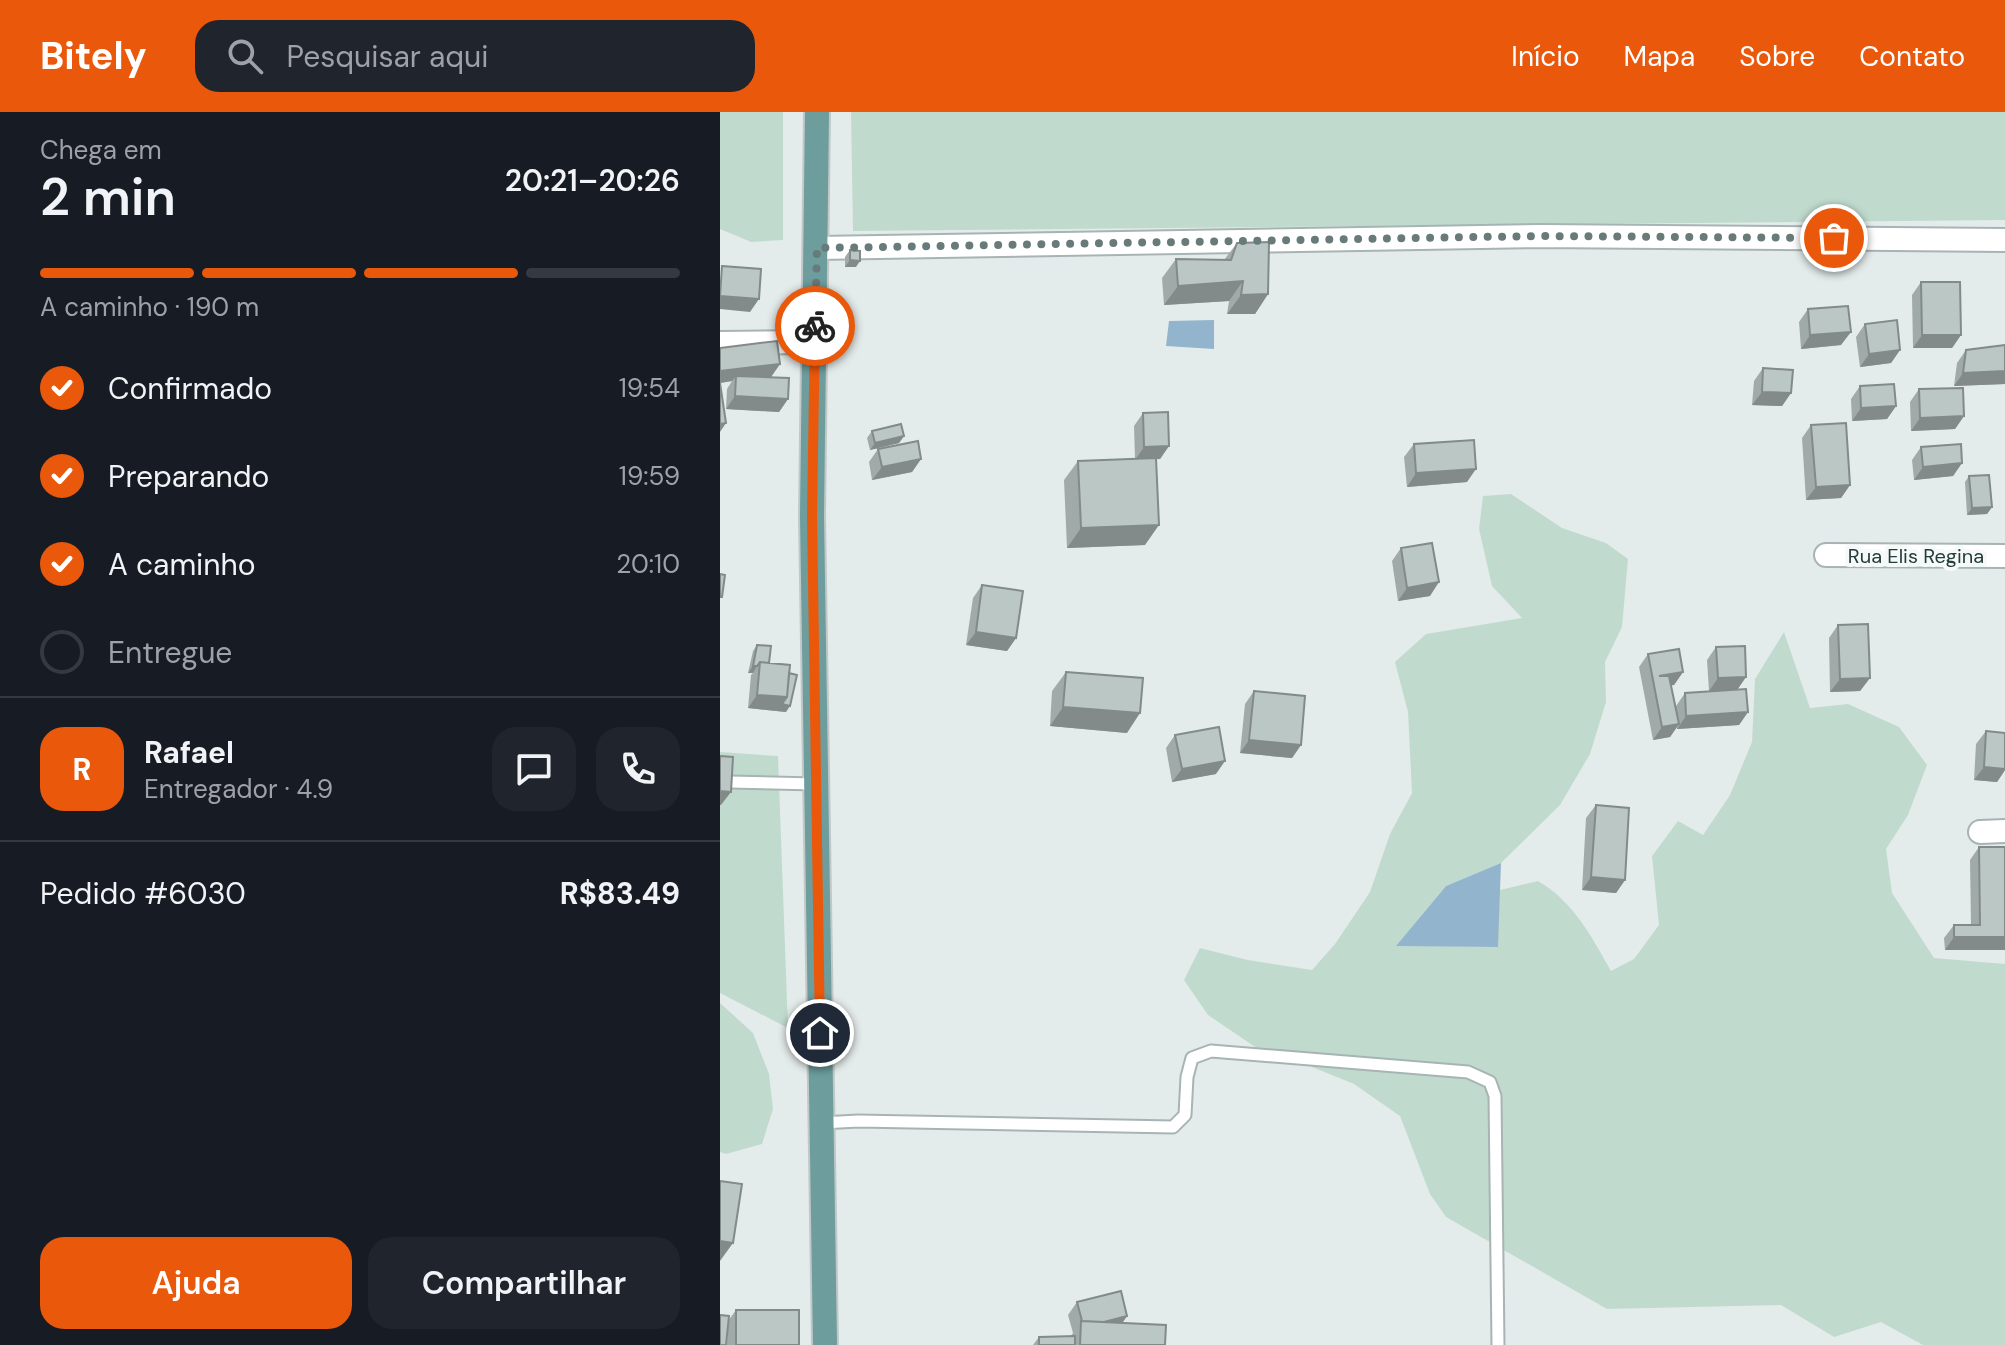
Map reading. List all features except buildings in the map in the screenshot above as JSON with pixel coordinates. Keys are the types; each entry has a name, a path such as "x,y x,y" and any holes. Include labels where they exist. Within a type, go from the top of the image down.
{"main road":[{"path":"817,112 812,516 825,1345"}],"street":[{"path":"817,248 1540,236 2005,240"},
{"path":"720,343 814,342"},
{"name":"Rua Elis Regina","path":"1826,555 2005,556"},
{"path":"1980,832 2005,831"}],"lane":[{"path":"730,782 817,784"},
{"path":"822,1123 858,1121 1173,1127 1185,1115 1187,1077 1192,1058 1211,1051 1468,1072 1490,1082 1495,1096 1498,1345"}],"green space":[{"path":"720,112 783,112 783,240 751,242 720,229"},
{"path":"851,112 2005,112 2005,220 853,231"},
{"path":"1511,494 1562,528 1606,543 1628,559 1622,627 1605,662 1606,702 1590,754 1560,805 1501,863 1446,886 1397,945 1497,947 1500,890 1538,881 1571,909 1611,971 1634,959 1659,925 1652,856 1678,821 1703,835 1730,795 1752,742 1755,679 1784,632 1810,708 1848,704 1899,727 1927,765 1908,815 1886,849 1892,893 1934,958 2005,964 2005,1345 1923,1345 1881,1322 1834,1337 1781,1305 1607,1309 1446,1217 1430,1194 1400,1116 1354,1084 1261,1051 1208,1015 1184,980 1200,948 1248,960 1312,970 1335,944 1370,892 1390,834 1412,793 1408,712 1395,662 1426,634 1522,618 1492,586 1479,529 1483,496"},
{"path":"720,752 778,756 788,1028 720,993"},
{"path":"720,1003 753,1033 769,1074 773,1109 762,1144 726,1154 720,1152"}],"water":[{"path":"1214,320 1214,349 1166,346 1169,321"},
{"path":"1501,863 1498,947 1396,946 1446,886"}],"way so far":[{"path":"815,326 817,248 1540,236 1834,238"}],"route":[{"path":"815,326 812,516 820,1033"}]}
